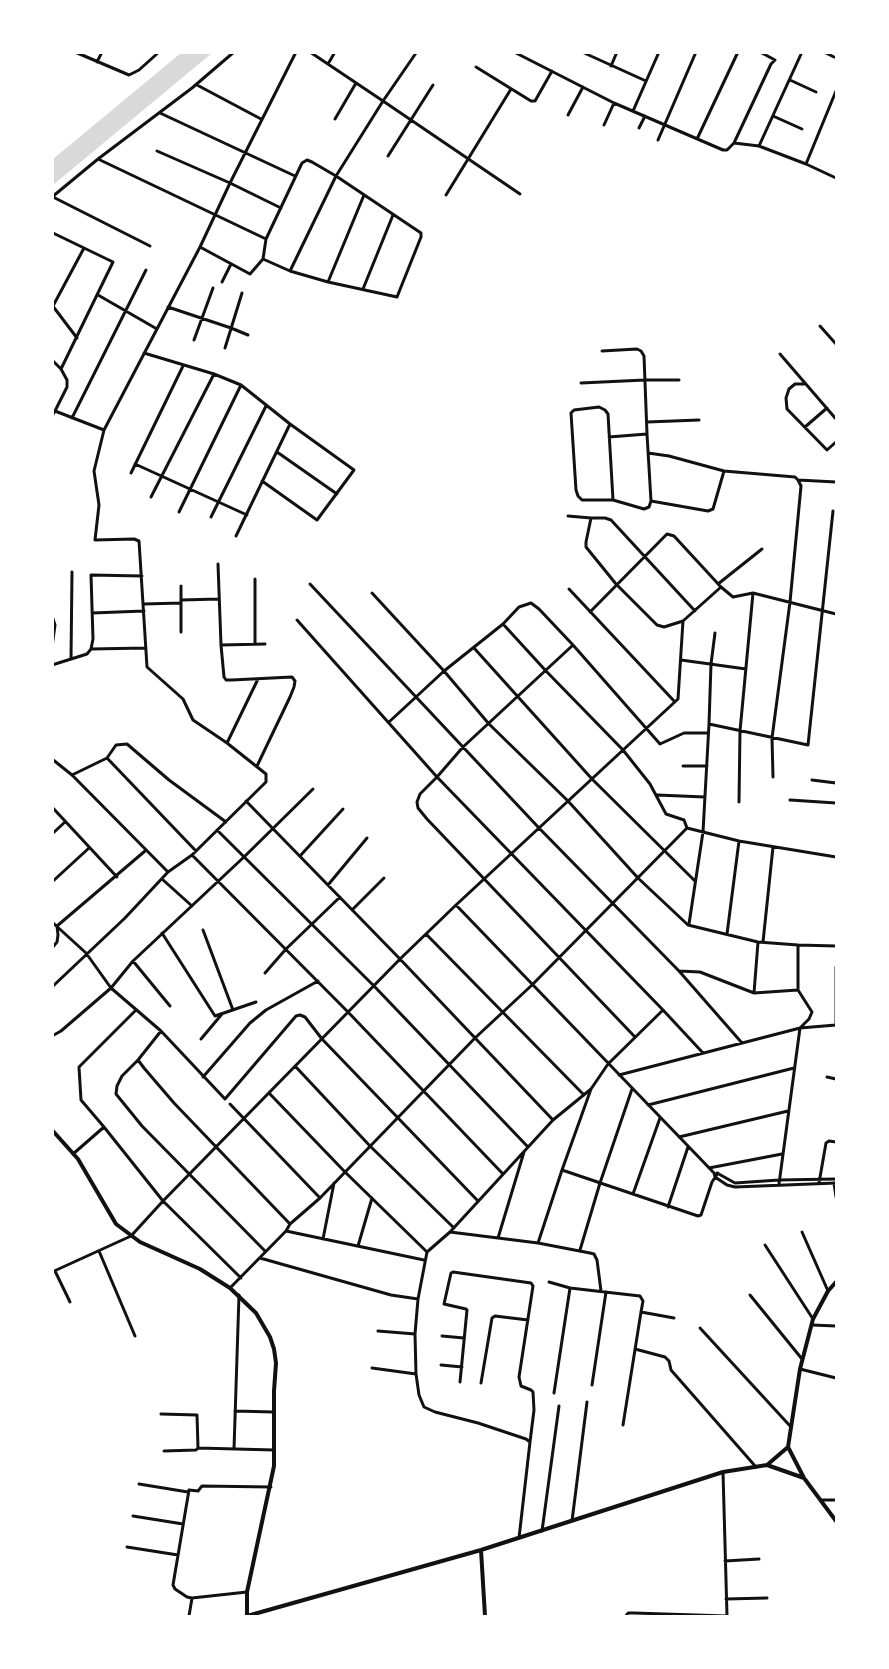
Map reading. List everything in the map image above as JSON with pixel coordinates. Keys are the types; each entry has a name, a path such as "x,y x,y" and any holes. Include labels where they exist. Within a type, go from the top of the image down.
{"street":[{"path":"98,62 102,52"},
{"path":"76,53 129,75 139,70 159,52"},
{"path":"150,246 53,197 98,159 197,85 234,52"},
{"path":"52,987 125,918 168,872 192,855 266,782 266,774 227,743 193,720 183,698 149,670 146,664 139,541 134,539 95,540 99,504 94,471 104,430 200,247 261,119 296,52"},
{"path":"310,52 520,194"},
{"path":"328,64 335,52"},
{"path":"514,52 614,103 723,150 727,150 734,143 771,64 775,60 760,52"},
{"path":"582,52 646,81"},
{"path":"611,66 617,52"},
{"path":"633,110 659,52"},
{"path":"658,140 696,52"},
{"path":"697,139 738,52"},
{"path":"759,146 802,52"},
{"path":"824,52 834,57"},
{"path":"290,271 336,176 415,53"},
{"path":"476,67 531,101 535,101 538,98 552,71"},
{"path":"790,80 816,92"},
{"path":"335,119 356,83"},
{"path":"197,85 261,119"},
{"path":"388,156 433,85"},
{"path":"568,115 583,87"},
{"path":"446,195 511,89"},
{"path":"806,164 836,91"},
{"path":"604,125 614,103"},
{"path":"160,113 294,176"},
{"path":"640,128 645,116"},
{"path":"773,116 802,129"},
{"path":"734,143 759,146 836,178"},
{"path":"157,151 230,183 280,208"},
{"path":"98,159 266,239"},
{"path":"200,247 250,274 263,259 266,239 294,176 302,163 307,160 336,176 421,233 418,246 397,297 328,282 290,271 263,259"},
{"path":"328,282 364,195"},
{"path":"363,290 394,215"},
{"path":"53,234 113,262 61,369"},
{"path":"77,338 53,305 84,248"},
{"path":"222,282 231,264"},
{"path":"72,418 146,270"},
{"path":"194,340 213,288"},
{"path":"225,348 242,293"},
{"path":"98,295 157,329"},
{"path":"168,307 248,335"},
{"path":"820,326 836,344"},
{"path":"602,351 636,348 644,356 651,501 649,507 644,509 613,500 582,500 578,496 571,413 574,410 600,407 608,414 613,500"},
{"path":"144,353 214,374 241,385 266,406 354,470 317,520 262,481"},
{"path":"780,354 836,419"},
{"path":"52,360 61,369 67,380 67,387 52,416"},
{"path":"131,473 183,366"},
{"path":"151,497 214,374"},
{"path":"581,383 679,380"},
{"path":"806,384 795,384 789,389 786,398 787,409 827,450 836,442"},
{"path":"178,512 241,385"},
{"path":"211,517 266,406"},
{"path":"806,427 827,408"},
{"path":"55,411 104,430"},
{"path":"647,422 699,420"},
{"path":"236,536 290,424"},
{"path":"609,437 647,434"},
{"path":"276,452 337,494"},
{"path":"648,453 669,456 724,471 794,477 798,480 836,482"},
{"path":"135,464 247,514"},
{"path":"651,501 708,511 713,508 724,471"},
{"path":"773,777 772,738 790,602 801,486 798,480"},
{"path":"709,724 808,745 832,511"},
{"path":"568,516 611,520 695,611"},
{"path":"591,518 586,547 616,584 657,625 664,627 683,621 762,549"},
{"path":"590,612 667,534 674,536 720,586 733,597 754,593 836,614"},
{"path":"218,564 224,677 226,680 292,677 295,681 294,687 257,766"},
{"path":"71,659 72,572"},
{"path":"52,665 88,654 91,649 93,639 90,576 142,576"},
{"path":"255,579 255,644"},
{"path":"310,584 539,828 679,971 742,1043"},
{"path":"181,586 181,632"},
{"path":"569,589 675,702"},
{"path":"372,593 444,671 489,724 568,801 638,878 688,925 758,942 836,946"},
{"path":"739,802 740,731 754,593"},
{"path":"144,604 219,599"},
{"path":"389,722 444,671 503,624 519,606 531,603 573,645 660,744 684,734 708,733"},
{"path":"92,613 144,611"},
{"path":"52,616 55,625 52,647"},
{"path":"297,620 437,777 703,1053"},
{"path":"70,1302 54,1271 131,1236 400,959 678,699 683,621"},
{"path":"503,624 623,750 657,795 661,808 666,814 684,820 687,828"},
{"path":"688,925 703,832 711,664 715,633"},
{"path":"221,645 264,644"},
{"path":"573,645 462,747 420,794 417,802 418,808 635,1037"},
{"path":"91,649 146,648"},
{"path":"474,648 592,779 695,880"},
{"path":"680,660 746,669"},
{"path":"227,743 258,679"},
{"path":"72,775 107,758 116,745 127,744 169,780 226,822"},
{"path":"107,758 196,851"},
{"path":"52,759 72,775 168,872"},
{"path":"683,766 707,766"},
{"path":"812,780 836,783"},
{"path":"52,1036 79,1017 111,988 133,961 219,881 313,789"},
{"path":"657,795 705,798"},
{"path":"790,800 836,803"},
{"path":"246,801 553,1120"},
{"path":"52,808 117,877"},
{"path":"300,856 343,809"},
{"path":"52,834 65,822"},
{"path":"230,1288 286,1231 290,1224 320,1198 475,1038 532,985 687,828"},
{"path":"687,828 739,842 836,857"},
{"path":"217,830 374,986 528,1147"},
{"path":"328,885 367,838"},
{"path":"727,934 739,842"},
{"path":"763,942 774,847"},
{"path":"52,882 89,848"},
{"path":"57,926 146,851"},
{"path":"192,855 318,981 503,1174"},
{"path":"352,910 384,878"},
{"path":"162,879 192,906"},
{"path":"265,973 286,949 340,897"},
{"path":"456,905 688,1147 727,1185 735,1187 779,1182 835,1181 836,1197"},
{"path":"52,922 86,953 111,988 161,1032 224,1099 296,1016 305,1017 322,1039 478,1201"},
{"path":"52,948 57,942 57,926"},
{"path":"203,930 233,1010"},
{"path":"162,933 215,1016 256,1002"},
{"path":"426,934 584,1095"},
{"path":"754,993 758,942"},
{"path":"779,1182 800,1028 809,1019 812,1012 798,990 798,945"},
{"path":"133,961 170,1006"},
{"path":"619,1075 800,1028 836,1025 836,967"},
{"path":"679,971 700,972 754,993 798,990"},
{"path":"203,1077 250,1023 266,1010 318,981"},
{"path":"136,1010 79,1067 81,1100 163,1201 241,1278"},
{"path":"538,1242 591,1089 608,1064 663,1010"},
{"path":"201,1039 223,1013"},
{"path":"161,1032 122,1076 116,1086 116,1094 142,1126 265,1251"},
{"path":"138,1060 174,1103 290,1224"},
{"path":"295,1066 370,1146 454,1228"},
{"path":"648,1105 794,1068"},
{"path":"827,1077 836,1079"},
{"path":"530,1442 501,1430 424,1407 419,1395 416,1374 415,1334 424,1260 427,1252 454,1228 553,1120 591,1089"},
{"path":"580,1250 600,1183 632,1089"},
{"path":"269,1093 345,1172 427,1252"},
{"path":"230,1104 320,1198"},
{"path":"679,1137 788,1111"},
{"path":"633,1194 660,1118"},
{"path":"73,1154 104,1127"},
{"path":"52,1130 88,1175 116,1224 131,1236 200,1269 230,1288 256,1313 270,1337 276,1364 273,1412 274,1466 247,1592 246,1616 481,1550 723,1472 767,1465 804,1478"},
{"path":"819,1181 826,1143 830,1141 836,1142"},
{"path":"668,1206 688,1147"},
{"path":"498,1238 524,1151"},
{"path":"709,1168 782,1154"},
{"path":"562,1170 699,1216 715,1174"},
{"path":"324,1239 334,1183"},
{"path":"358,1246 372,1198"},
{"path":"286,1231 424,1260"},
{"path":"450,1232 538,1242 580,1250 596,1257 604,1291 592,1385"},
{"path":"802,1232 828,1291"},
{"path":"765,1245 813,1319"},
{"path":"99,1251 135,1336"},
{"path":"260,1258 391,1296 418,1299"},
{"path":"460,1382 467,1309 444,1304 452,1272 531,1283 533,1286 519,1377 521,1386 532,1392 534,1410 519,1538"},
{"path":"549,1282 570,1288 640,1296 643,1301 624,1425"},
{"path":"836,1282 828,1291 813,1319 800,1369 788,1447 804,1478 836,1521"},
{"path":"554,1392 570,1288"},
{"path":"750,1295 803,1360"},
{"path":"234,1449 239,1296"},
{"path":"641,1312 674,1318"},
{"path":"480,1383 492,1318 495,1316 528,1320"},
{"path":"812,1325 836,1326"},
{"path":"700,1328 791,1428"},
{"path":"378,1331 415,1334"},
{"path":"442,1336 464,1338"},
{"path":"635,1349 665,1357 669,1361 671,1370 756,1467"},
{"path":"441,1366 462,1367"},
{"path":"372,1368 416,1374"},
{"path":"800,1369 836,1378"},
{"path":"572,1522 587,1402"},
{"path":"542,1531 559,1406"},
{"path":"235,1411 273,1412"},
{"path":"161,1414 197,1415 198,1448"},
{"path":"767,1465 788,1447"},
{"path":"164,1451 196,1450 198,1448 274,1450"},
{"path":"626,1616 628,1613 634,1613 727,1616 723,1472"},
{"path":"139,1484 188,1492 189,1490 198,1490 202,1486 271,1487"},
{"path":"188,1492 173,1585 181,1593 192,1598 247,1592"},
{"path":"821,1500 836,1500"},
{"path":"133,1516 184,1524"},
{"path":"127,1547 178,1555"},
{"path":"481,1550 485,1616"},
{"path":"725,1561 759,1559"},
{"path":"189,1616 192,1598"},
{"path":"726,1599 767,1598"}],"shaded area":[{"path":"181,53 212,53 53,185 53,159"}]}
